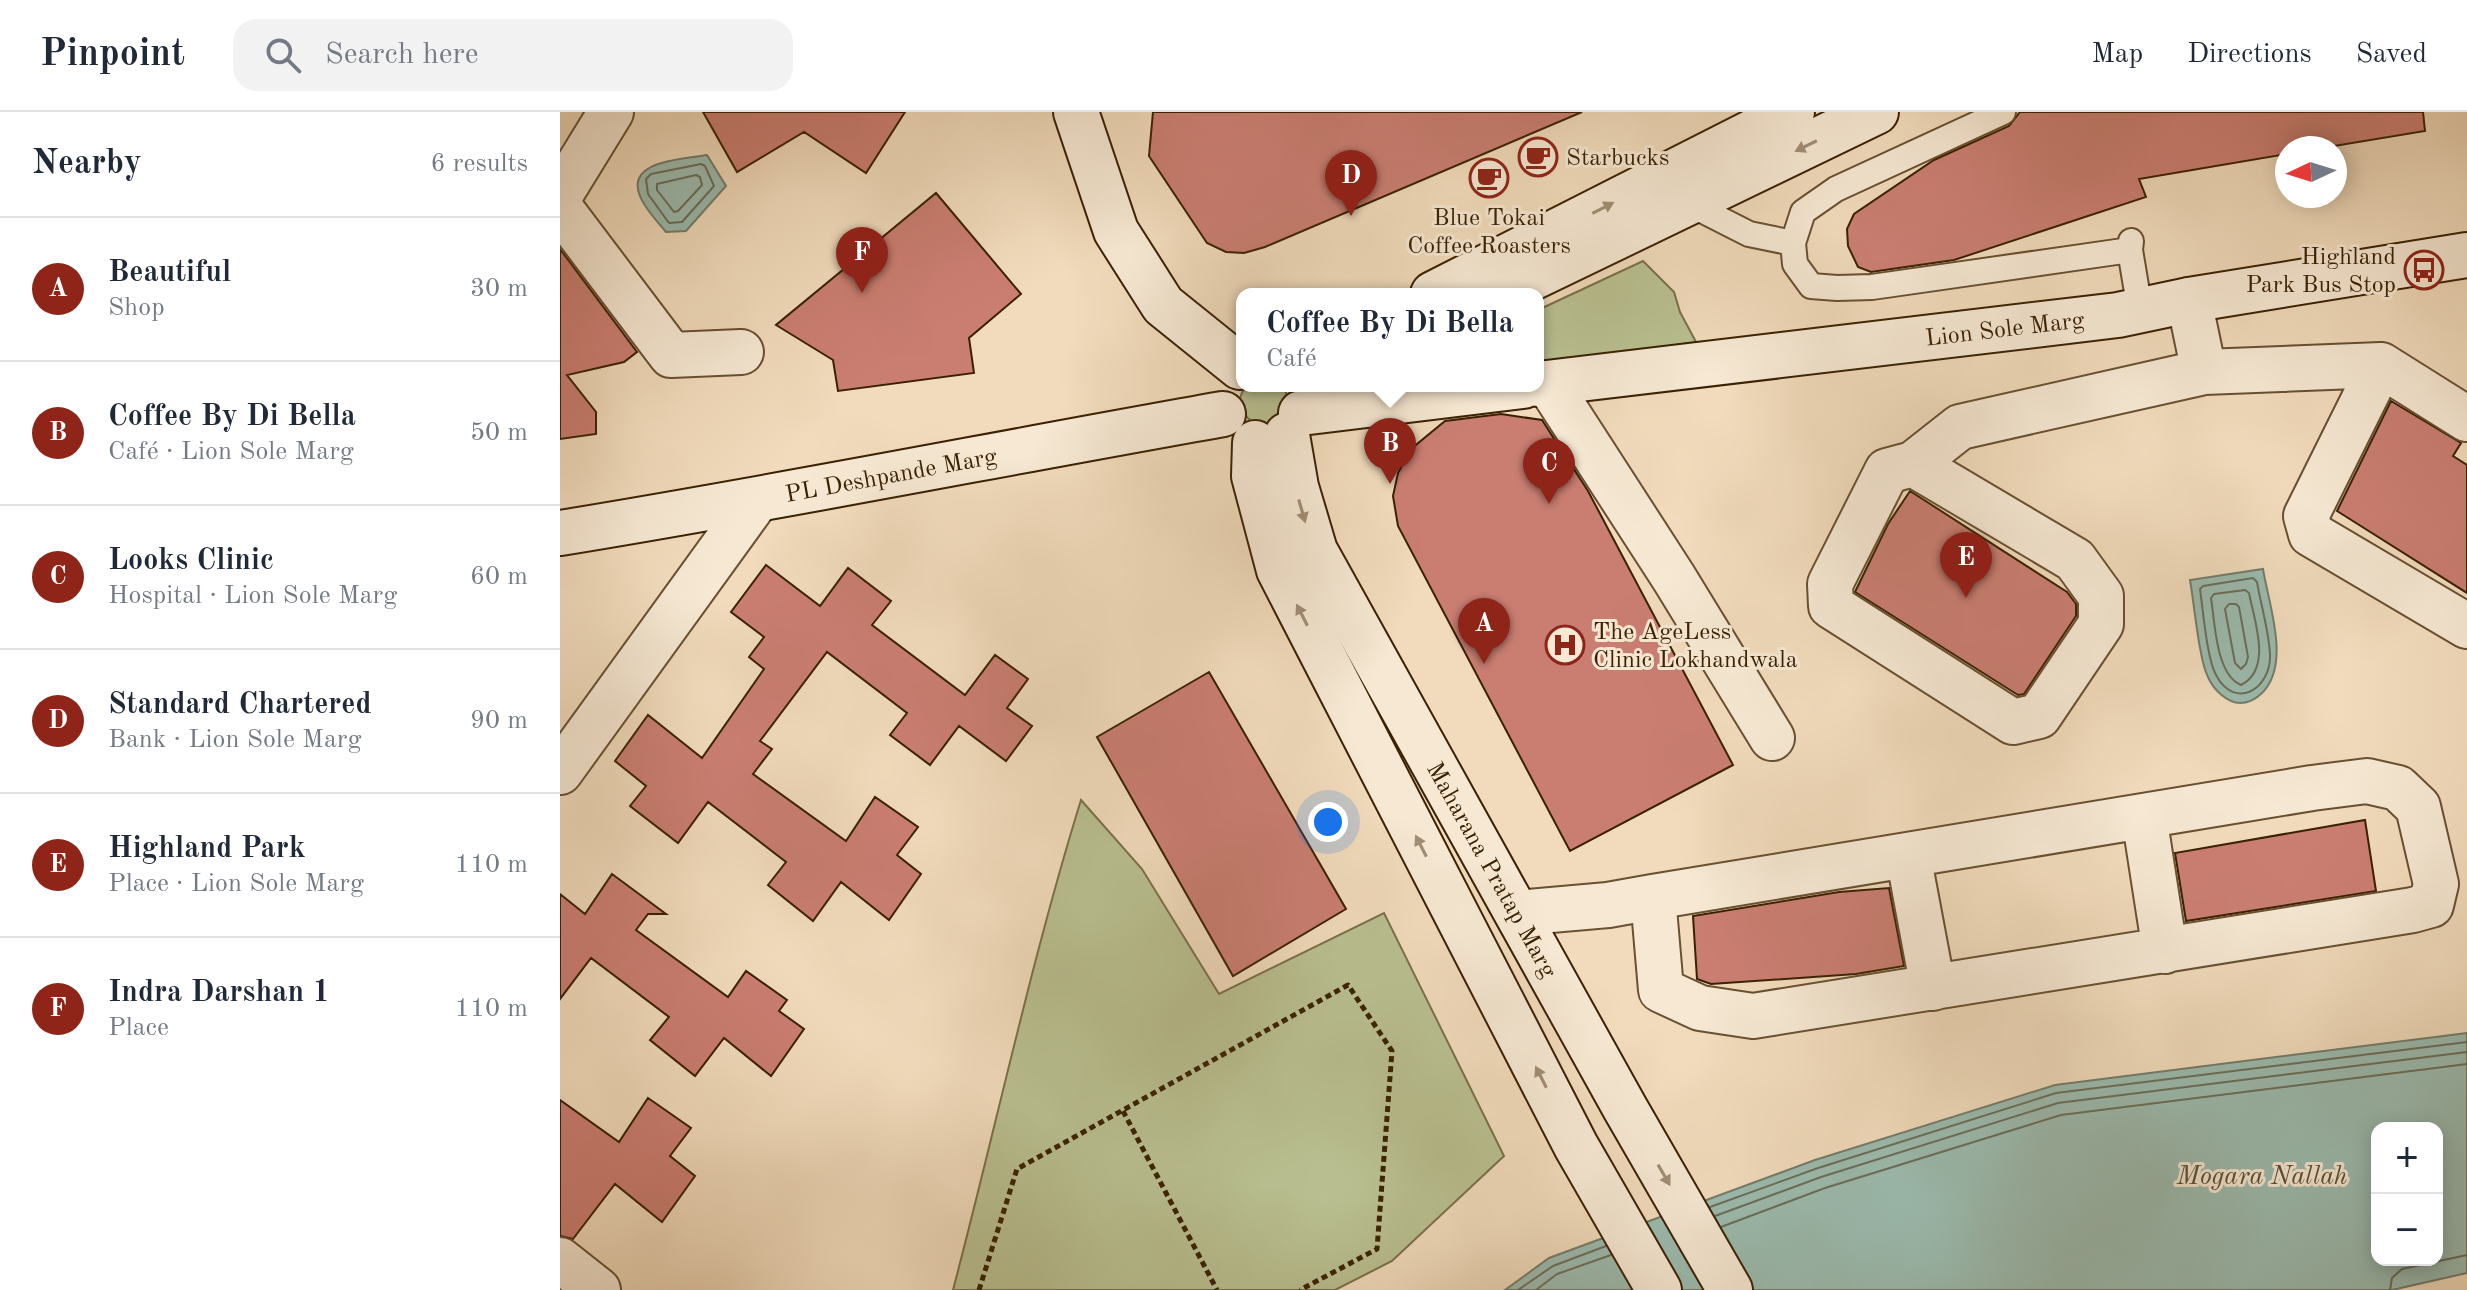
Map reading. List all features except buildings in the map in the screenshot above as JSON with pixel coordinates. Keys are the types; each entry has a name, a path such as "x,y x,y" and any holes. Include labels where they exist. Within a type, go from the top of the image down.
{"street":[{"path":"560,195 611,112"},
{"path":"1076,112 1116,231 1163,305 1236,362"},
{"path":"1445,288 1792,112"},
{"path":"1511,288 1876,112"},
{"path":"560,208 671,355 741,352"},
{"name":"Lion Sole Marg","path":"1544,383 2118,315 2189,300 2467,255"},
{"path":"2189,300 2204,372"},
{"path":"2381,365 2306,516 2311,534 2467,626"},
{"path":"1913,464 2075,560 2101,596 2101,624 2039,716 2013,722 1831,606 1830,584 1887,471 1913,464 1960,427 2204,372 2381,365 2467,419"},
{"path":"1236,371 1221,396 1223,414 1233,431 1291,408"},
{"name":"Lion Sole Marg","path":"1291,408 1454,392"},
{"path":"1542,392 1674,578 1772,738"},
{"name":"Maharana Pratap Marg","path":"1291,408 1296,487 1315,551 1625,1108 1730,1290"},
{"name":"Maharana Pratap Marg","path":"1291,408 1254,476 1279,570 1576,1146 1659,1290"},
{"name":"PL Deshpande Marg","path":"560,533 756,501 1223,414"},
{"path":"560,772 756,501"},
{"path":"1517,913 1608,905 1653,897 2312,788 2367,781 2398,788 2418,807 2436,884 2431,905 2413,910 1753,1016 1700,1008 1661,990 1653,897"},
{"path":"2144,816 2165,951"},
{"path":"1908,855 1933,988"},
{"path":"560,1260 598,1290"}],"lane":[{"path":"2003,112 1836,189 1803,212 1793,243 1795,264 1811,286 1872,287 2131,246 2140,310"},
{"path":"1688,203 1749,234 1793,243"}],"path":[{"path":"979,1290 1017,1169 1348,985 1392,1051 1377,1249 1300,1290"},
{"path":"1123,1111 1217,1290"}],"green space":[{"path":"1643,261 1674,292 1680,312 1696,342 1544,363 1544,307"},
{"path":"1286,392 1289,400 1287,412 1269,426 1261,425 1244,413 1240,401 1242,393"},
{"path":"1081,800 1142,869 1219,994 1384,913 1504,1156 1392,1261 1335,1290 953,1290 1030,983"}],"water":[{"path":"707,155 726,186 686,231 666,232 640,196 638,184 641,175 649,168 672,160"},
{"path":"2263,569 2276,634 2275,667 2271,681 2260,695 2244,703 2235,702 2217,690 2205,669 2190,580"},
{"name":"Mogara Nallah","path":"2467,1033 2467,1273 2392,1290 1505,1290 1549,1258 1815,1160 2055,1085"}],"place":[{"name":"Starbucks","path":"1538,157"},
{"name":"Blue Tokai Coffee Roasters","path":"1489,178"},
{"name":"Standard Chartered","path":"1351,216"},
{"name":"Highland Park Bus Stop","path":"2424,270"},
{"name":"Indra Darshan 1","path":"862,293"},
{"name":"Coffee By Di Bella","path":"1390,484"},
{"name":"Looks Clinic","path":"1549,504"},
{"name":"Highland Park","path":"1966,598"},
{"name":"The AgeLess Clinic Lokhandwala","path":"1565,645"},
{"name":"Beautiful","path":"1484,664"}]}
